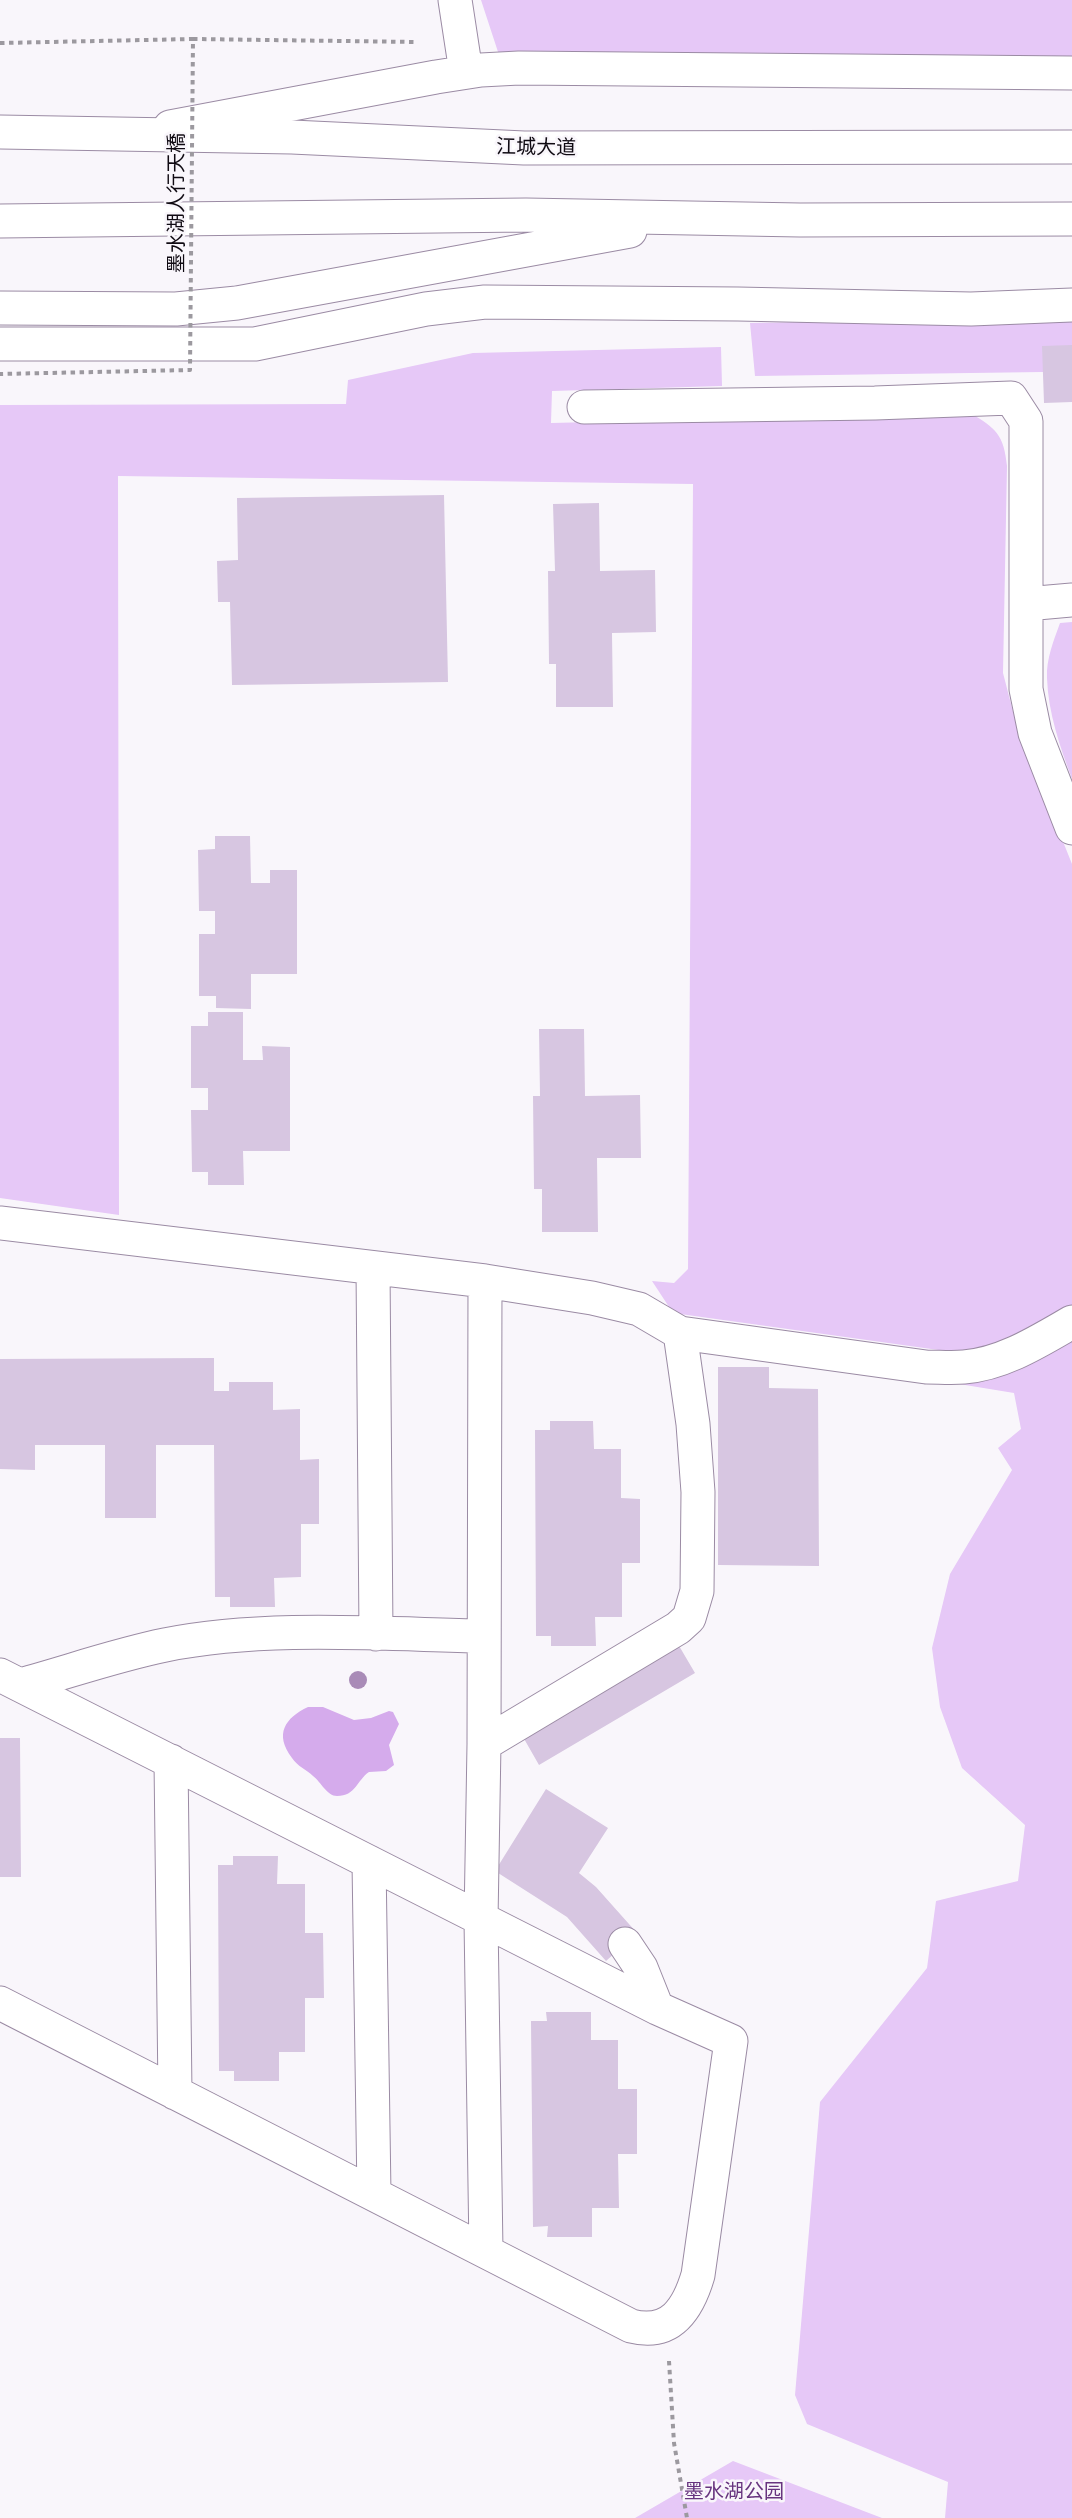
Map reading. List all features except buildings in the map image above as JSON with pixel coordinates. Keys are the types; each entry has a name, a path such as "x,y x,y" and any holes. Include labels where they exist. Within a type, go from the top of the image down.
{"main road":[{"path":"451,74 455,0"},
{"path":"139,133 451,74 519,68 1072,73"},
{"name":"江城大道","path":"0,132 139,133 524,148 1072,147"},
{"path":"0,221 526,215 1072,219"},
{"path":"0,308 177,309 237,303 528,251 694,218"},
{"path":"373,278 485,302"},
{"path":"0,344 255,344 426,309 485,302 971,309 1072,305"},
{"path":"584,407 875,403 1011,398 1026,421 1026,689 1033,722 1072,828"},
{"path":"1026,604 1072,600"},
{"path":"0,1223 485,1281 615,1302 639,1309 680,1333 926,1367 965,1367 1011,1354 1072,1322"},
{"path":"373,1268 376,1634"},
{"path":"485,1281 482,1636 484,1744 481,1920 486,2252"},
{"path":"484,1744 678,1628 689,1618 697,1591 698,1492 693,1424 680,1333"},
{"path":"10,1680 165,1645 286,1633 482,1636"},
{"path":"0,2003 631,2326 644,2329 655,2328 677,2317 686,2305 698,2275 731,2041 657,2008 481,1920 10,1680"},
{"path":"171,1761 176,2093"},
{"path":"369,1862 374,2194"},
{"path":"625,1944 641,1968 657,2008"}],"path":[{"path":"0,43 193,39 427,42 451,74"},
{"name":"墨水湖人行天橋","path":"0,374 190,370 193,39"},
{"path":"667,2323 674,2443 687,2518"}],"green space":[{"path":"481,0 1072,0 1072,56 499,55"},
{"path":"1072,317 1072,345 1043,372 755,376 750,323"},
{"path":"721,347 722,386 552,391 551,423 970,413 992,428 1004,447 1007,466 1003,673 1017,727 1072,864 1072,1311 1022,1339 960,1353 673,1313 652,1281 674,1283 688,1269 693,484 118,476 119,1215 0,1198 0,405 346,404 348,380 473,353"},
{"path":"1072,622 1072,779 1052,716 1047,671 1060,623"},
{"path":"1072,1333 1072,2518 945,2518 948,2482 807,2424 795,2395 820,2102 927,1968 936,1901 1018,1881 1025,1825 962,1768 940,1707 932,1648 950,1574 1012,1470 998,1448 1021,1429 1014,1393 959,1384"},
{"name":"墨水湖公园","path":"733,2461 882,2518 635,2518"}],"shaded area":[{"path":"308,1707 323,1707 354,1720 393,1712 399,1724 389,1745 394,1765 386,1771 369,1772 348,1793 337,1796 330,1794 311,1774 294,1761 284,1741 283,1734 288,1722"}]}
